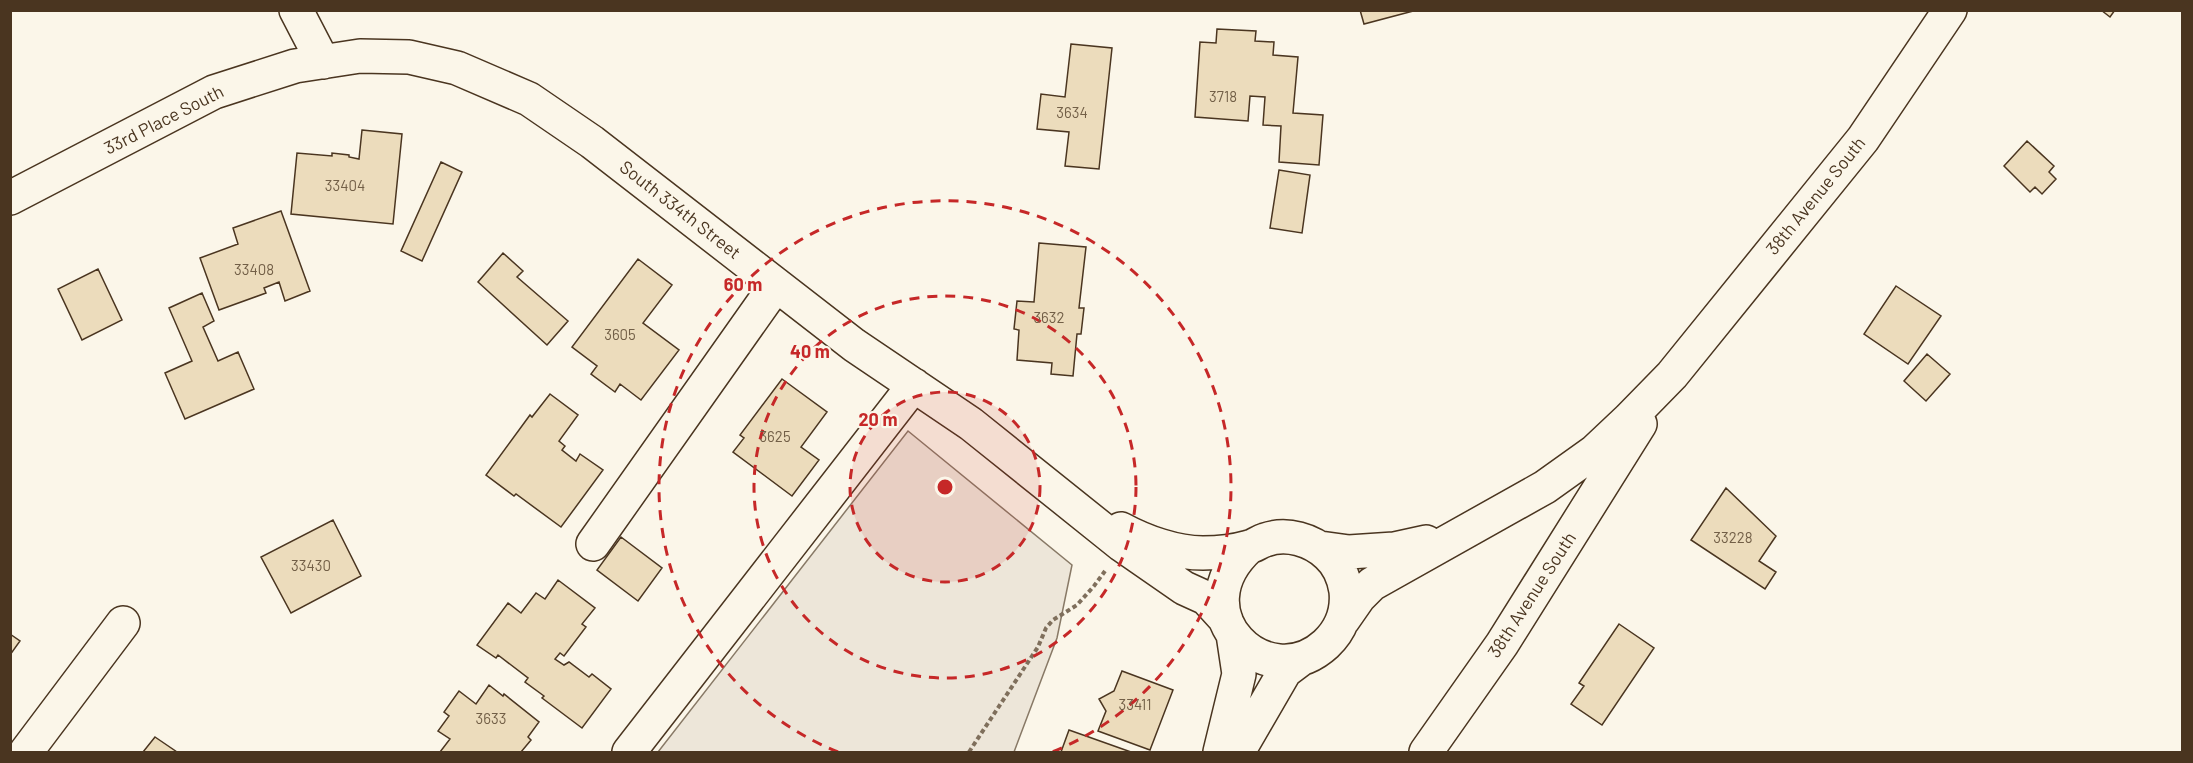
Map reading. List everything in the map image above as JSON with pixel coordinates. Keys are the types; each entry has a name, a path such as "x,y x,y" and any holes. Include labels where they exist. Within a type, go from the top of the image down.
{"street":[{"path":"296,10 323,62"},
{"name":"38th Avenue South","path":"1343,620 1359,597 1372,584 1545,487 1594,452 1672,375 1863,139 1950,10"},
{"name":"33rd Place South","path":"10,198 214,92 295,66 360,56"},
{"name":"South 334th Street","path":"360,56 410,57 457,68 529,99 592,142 854,345 971,424 1122,545 1184,588 1206,598 1229,627"},
{"path":"593,544 776,285"},
{"name":"38th Avenue South","path":"1426,752 1502,644 1672,375"},
{"path":"629,753 914,385"},
{"name":"South 334th Street","path":"1057,492 1138,538 1169,547 1202,553 1249,547"},
{"path":"1320,548 1349,552 1394,549 1460,535"},
{"path":"1220,753 1239,674 1222,604 1223,588 1228,572 1237,558 1249,547 1266,539 1285,537 1303,540 1320,548 1332,559 1341,573 1346,588 1347,604 1343,620 1334,638 1319,651 1301,659 1285,671 1238,753"},
{"path":"26,753 123,623"},
{"path":"1229,627 1247,648 1264,658 1282,661 1301,659"}],"path":[{"path":"969,753 1038,647 1046,628 1053,620 1077,605 1094,586 1122,545"}],"shaded area":[{"path":"908,431 1072,565 1057,638 1014,752 658,752"}],"building":[{"path":"1360,10 1417,10 1364,24"},
{"path":"2101,10 2115,10 2110,17"},
{"path":"1217,29 1256,31 1255,41 1274,42 1273,55 1298,57 1293,113 1323,115 1319,165 1279,162 1281,126 1263,125 1265,97 1250,96 1248,121 1195,117 1200,42 1216,43"},
{"path":"1071,44 1112,48 1099,169 1065,166 1069,132 1037,129 1041,94 1065,97"},
{"path":"362,130 402,134 393,224 291,214 297,153 332,156 332,153 359,159"},
{"path":"2027,141 2054,166 2049,172 2056,179 2042,194 2035,187 2030,192 2004,166"},
{"path":"441,162 462,172 422,261 401,251"},
{"path":"1279,170 1310,175 1302,233 1270,228"},
{"path":"281,211 310,291 285,301 279,282 264,288 266,293 219,310 200,258 238,244 233,228"},
{"path":"1039,243 1086,247 1079,308 1084,308 1081,334 1077,334 1073,376 1051,374 1052,363 1017,360 1019,330 1014,329 1017,301 1034,302"},
{"path":"503,253 523,271 517,277 568,321 547,345 478,282"},
{"path":"638,259 672,285 643,323 679,350 641,400 620,384 615,392 591,374 597,366 572,347"},
{"path":"98,269 122,320 82,340 58,289"},
{"path":"1896,286 1941,316 1908,364 1864,334"},
{"path":"202,293 214,321 203,327 218,361 238,352 254,389 185,419 165,373 192,361 169,308"},
{"path":"1927,354 1950,374 1926,401 1904,381"},
{"path":"782,379 827,412 801,447 819,460 792,496 733,452 744,438 740,435"},
{"path":"550,394 578,415 559,441 565,446 562,450 576,461 580,454 603,470 561,527 486,475 530,415 532,417"},
{"path":"1726,488 1776,536 1759,561 1776,572 1765,589 1691,540"},
{"path":"333,520 361,576 291,613 261,557"},
{"path":"621,537 662,568 638,601 597,570"},
{"path":"558,580 595,608 582,624 586,627 564,656 560,653 555,659 564,665 569,662 589,677 592,674 611,689 582,728 542,698 544,696 525,682 528,678 498,655 496,658 477,645 508,603 521,613 536,593 545,599"},
{"path":"1619,624 1654,648 1602,725 1571,704 1584,686 1579,683"},
{"path":"10,634 20,641 10,655"},
{"path":"1122,671 1173,690 1150,750 1098,731 1106,711 1099,699 1114,691"},
{"path":"489,685 539,722 528,737 531,740 521,752 440,752 450,739 438,731 449,716 444,712 459,691 476,704"},
{"path":"1069,730 1131,752 1061,752"},
{"path":"155,737 177,752 143,752"}]}
